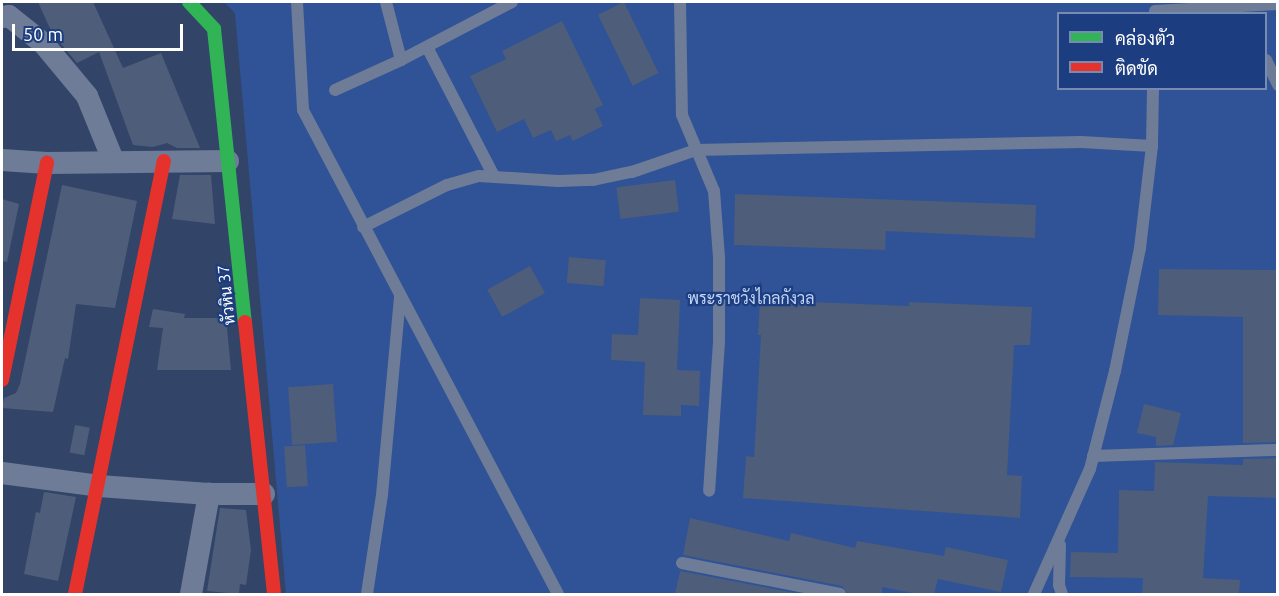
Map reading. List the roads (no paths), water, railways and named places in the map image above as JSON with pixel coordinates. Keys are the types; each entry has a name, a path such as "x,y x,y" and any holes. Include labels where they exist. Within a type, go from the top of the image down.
{"street":[{"name":"หัวหิน 37","path":"189,2 214,29 274,594"},
{"path":"2,17 9,16 43,43 87,96 114,160"},
{"path":"2,160 47,163 114,160 228,161"},
{"path":"75,594 164,162"},
{"path":"2,380 47,163"},
{"path":"2,473 99,486 209,494 264,494"},
{"path":"191,594 209,494"}],"lane":[{"path":"297,2 303,110 558,594"},
{"path":"386,2 401,60"},
{"path":"335,90 428,47 513,2"},
{"path":"680,2 682,115 714,191 719,258 719,342 709,491"},
{"path":"1154,9 1266,7"},
{"path":"428,47 494,176"},
{"path":"1267,62 1278,84"},
{"path":"1034,594 1060,541 1093,456 1115,371 1140,248 1152,146 1154,90"},
{"path":"363,227 447,185 478,176 558,181 593,180 632,172 696,150 1081,142 1152,146"},
{"path":"367,594 382,495 400,296"},
{"path":"1093,456 1278,450"},
{"path":"1060,541 1059,585 1062,594"},
{"path":"682,563 840,594"}],"park label":[{"name":"พระราชวังไกลกังวล","path":"751,298"}]}
